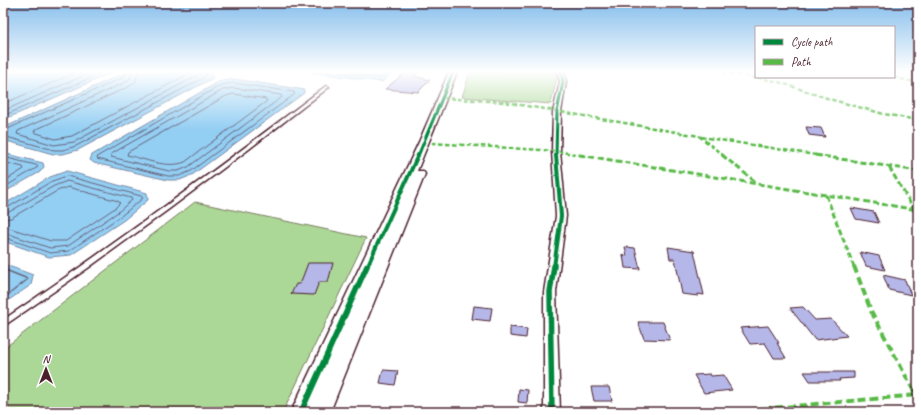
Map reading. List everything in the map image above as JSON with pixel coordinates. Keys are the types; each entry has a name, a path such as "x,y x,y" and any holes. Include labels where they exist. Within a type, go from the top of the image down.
{"street":[{"path":"301,412 445,91"},
{"path":"320,412 453,91"},
{"path":"552,412 550,292 561,216 556,151 557,112 561,91"}],"lane":[{"path":"3,323 96,261 321,91"}],"green space":[{"path":"464,91 554,91 551,104 462,97"},
{"path":"195,202 366,238 283,412 3,412 3,349"}],"water":[{"path":"3,91 69,91 3,120"},
{"path":"83,91 188,91 78,150 63,154 53,154 3,140 3,128"},
{"path":"202,91 304,91 304,93 192,175 180,180 168,180 94,163 90,160 92,155"},
{"path":"3,153 43,163 44,167 40,172 3,193"},
{"path":"67,171 147,193 148,200 124,220 71,255 49,257 3,241 3,205 50,177"},
{"path":"3,264 33,275 31,285 3,304"}],"building":[{"path":"806,127 821,128 825,137 809,135"},
{"path":"851,208 874,212 879,223 856,219"},
{"path":"625,247 635,248 640,269 625,268 623,255 627,256"},
{"path":"668,247 694,251 704,295 698,294 698,296 682,294 675,259 670,259"},
{"path":"860,252 879,256 885,270 866,266"},
{"path":"308,263 333,263 328,282 319,282 314,295 291,294 296,284 300,284"},
{"path":"883,275 905,280 911,295 889,290"},
{"path":"474,306 492,308 490,321 472,319"},
{"path":"803,307 815,320 831,319 847,336 815,340 790,308"},
{"path":"638,322 663,322 670,340 644,339"},
{"path":"768,326 779,343 777,343 786,358 774,358 765,343 750,344 740,328"},
{"path":"510,327 527,329 526,338 510,336"},
{"path":"383,370 398,371 395,385 380,383"},
{"path":"804,372 854,372 854,378 839,379 840,381 810,381"},
{"path":"710,374 711,376 723,375 732,390 704,393 694,375"},
{"path":"591,387 609,387 612,401 594,401"},
{"path":"519,389 528,390 527,403 518,402"}],"marked path":[{"path":"807,91 884,114 918,120"},
{"path":"443,98 504,102 699,136 757,183"},
{"path":"701,137 918,171"},
{"path":"432,143 556,151 918,210"},
{"path":"889,167 918,216"},
{"path":"826,195 871,311 916,395"},
{"path":"727,412 918,395"}],"cycle path":[{"path":"301,412 424,142 445,91"},
{"path":"552,412 550,292 561,216 556,151 557,112 561,91"}]}
